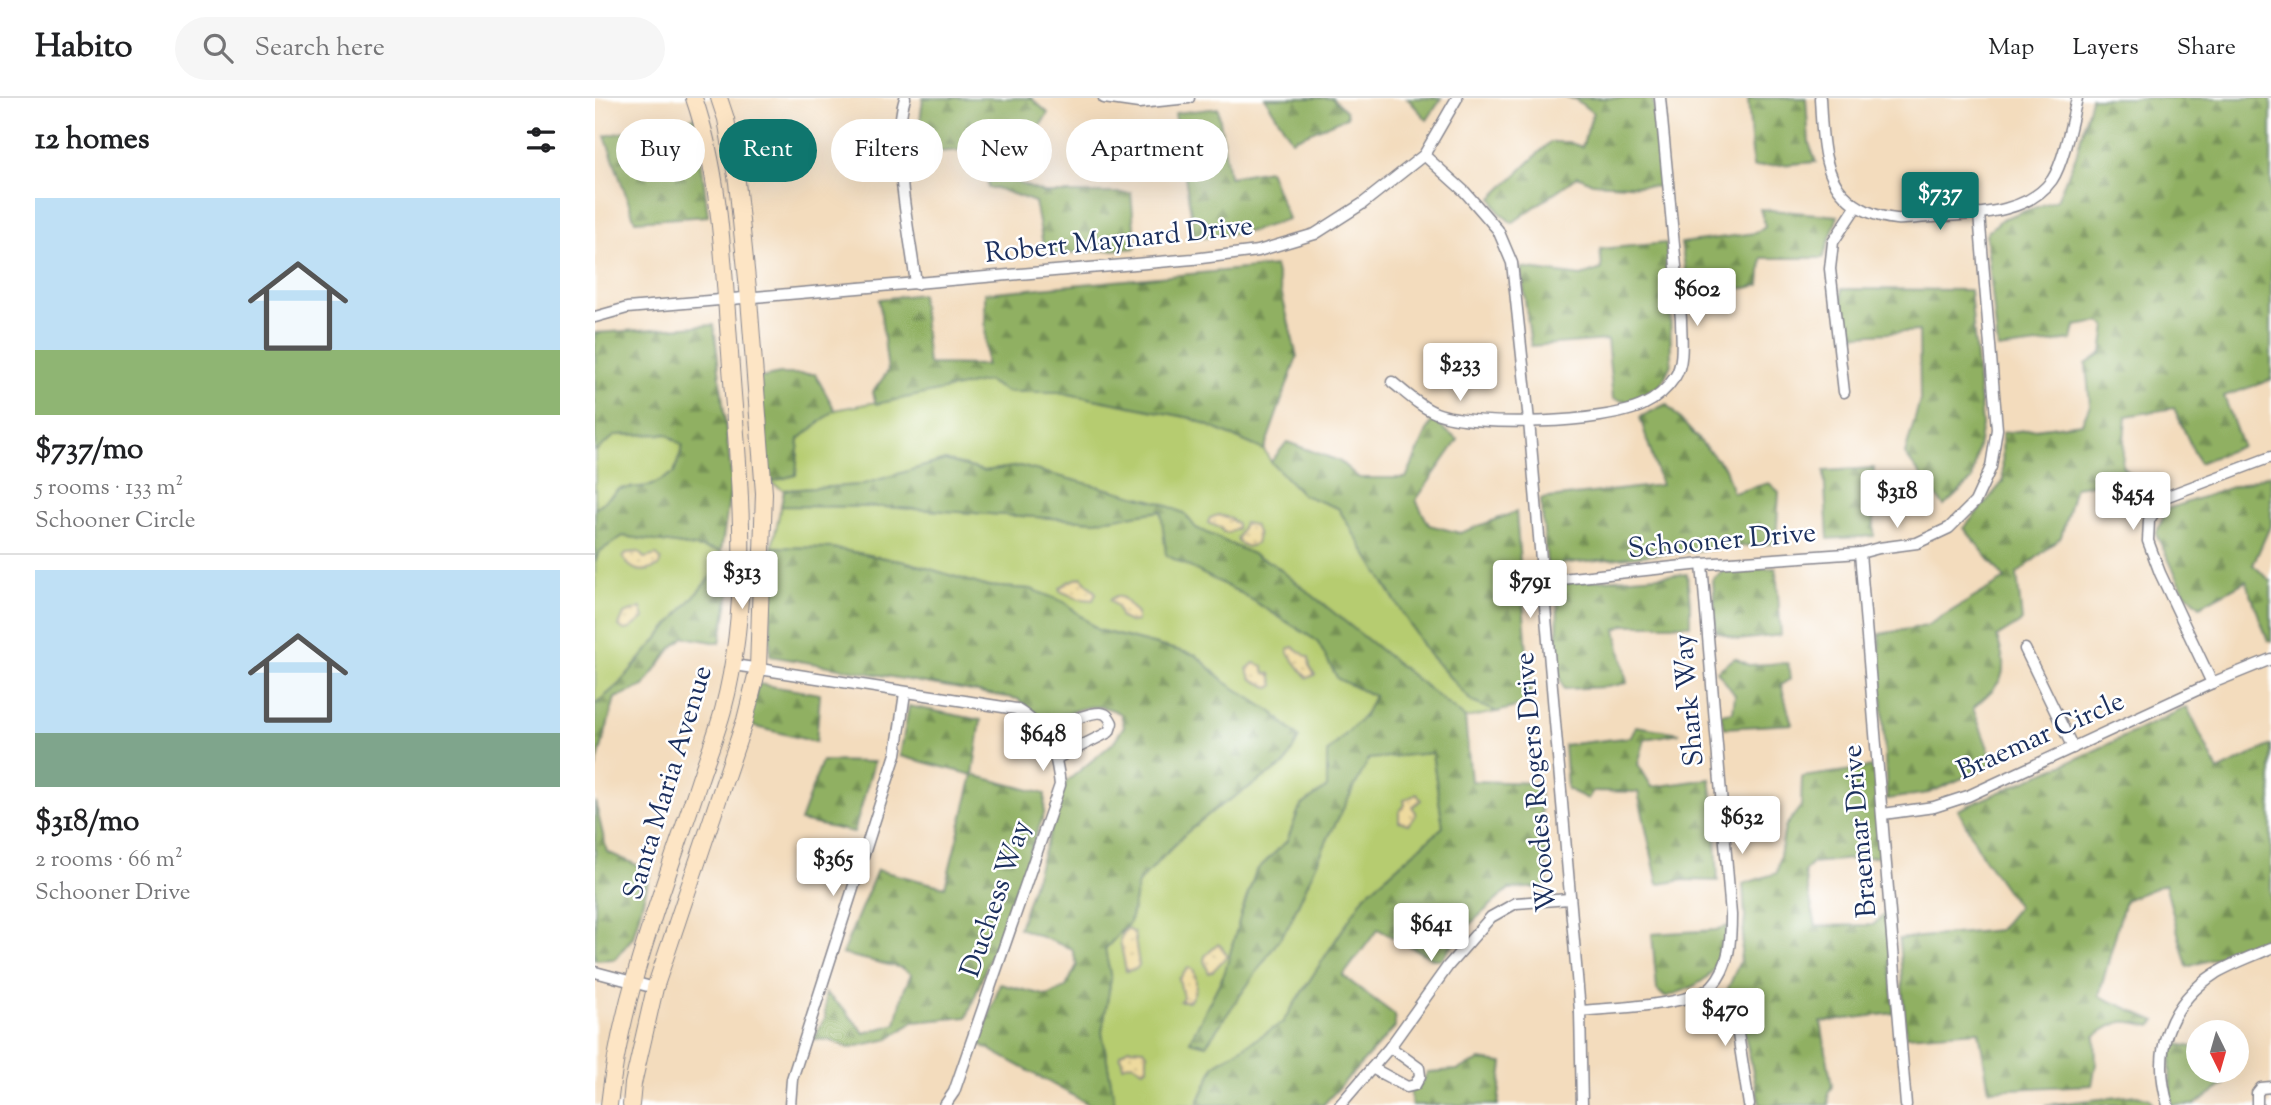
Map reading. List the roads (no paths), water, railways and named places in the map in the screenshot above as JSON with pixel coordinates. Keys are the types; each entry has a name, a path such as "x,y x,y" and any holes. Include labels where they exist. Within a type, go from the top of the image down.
{"street":[{"name":"Santa Maria Avenue","path":"609,1105 633,980 722,713 734,665 741,580 740,494 716,186 703,125 694,98"},
{"name":"Santa Maria Avenue","path":"631,1105 633,1084 656,988 745,720 758,668 764,493 750,299 737,182 726,119 719,98"},
{"path":"905,98 901,111 899,149 916,284"},
{"path":"1104,98 1139,103 1189,98"},
{"name":"Robert Maynard Drive","path":"595,317 627,308 750,299 1258,251 1315,234 1362,204 1424,155 1457,98"},
{"path":"1392,382 1433,412 1464,421 1529,421 1619,413 1644,405 1663,393 1678,374 1681,319 1660,98"},
{"path":"1820,98 1823,138 1829,166 1842,193 1856,206 1896,219 1979,214 2013,206 2035,196 2053,179 2077,98"},
{"name":"Woodes Rogers Drive","path":"1424,155 1465,192 1498,230 1512,263 1529,421 1580,1011 1582,1105"},
{"path":"1844,392 1830,269 1833,242 1856,206"},
{"name":"Schooner Drive","path":"1543,581 1702,564 1860,553 1917,543 1949,528 1975,502 1991,467 1997,429 1979,214"},
{"path":"2212,683 2160,573 2148,541 2149,520 2165,497 2271,457"},
{"name":"Braemar Drive","path":"1860,553 1906,1105"},
{"name":"Shark Way","path":"1702,564 1731,927 1725,964 1711,987"},
{"path":"2025,649 2073,748"},
{"name":"Braemar Circle","path":"1883,814 1934,807 1968,796 2212,683 2271,659"},
{"name":"Duchess Way","path":"734,665 1016,709 1033,720 1044,732 1057,758 1060,785 1053,809 954,1093 945,1105"},
{"path":"790,1105 792,1079 896,754 905,693"},
{"path":"1044,732 1095,713 1109,716 1112,723 1109,732 1057,758"},
{"path":"1340,1105 1390,1047 1448,966 1491,917 1515,903 1569,899"},
{"path":"2168,1105 2162,1084 2162,1050 2174,1013 2217,973 2271,948"},
{"path":"595,972 656,988"},
{"path":"1580,1011 1663,1004 1711,987 1738,1034 1749,1105"},
{"path":"1372,1069 1407,1087 1415,1085 1420,1076 1419,1068 1390,1047"},
{"path":"2257,1105 2257,1093 2262,1088 2271,1087"}]}
